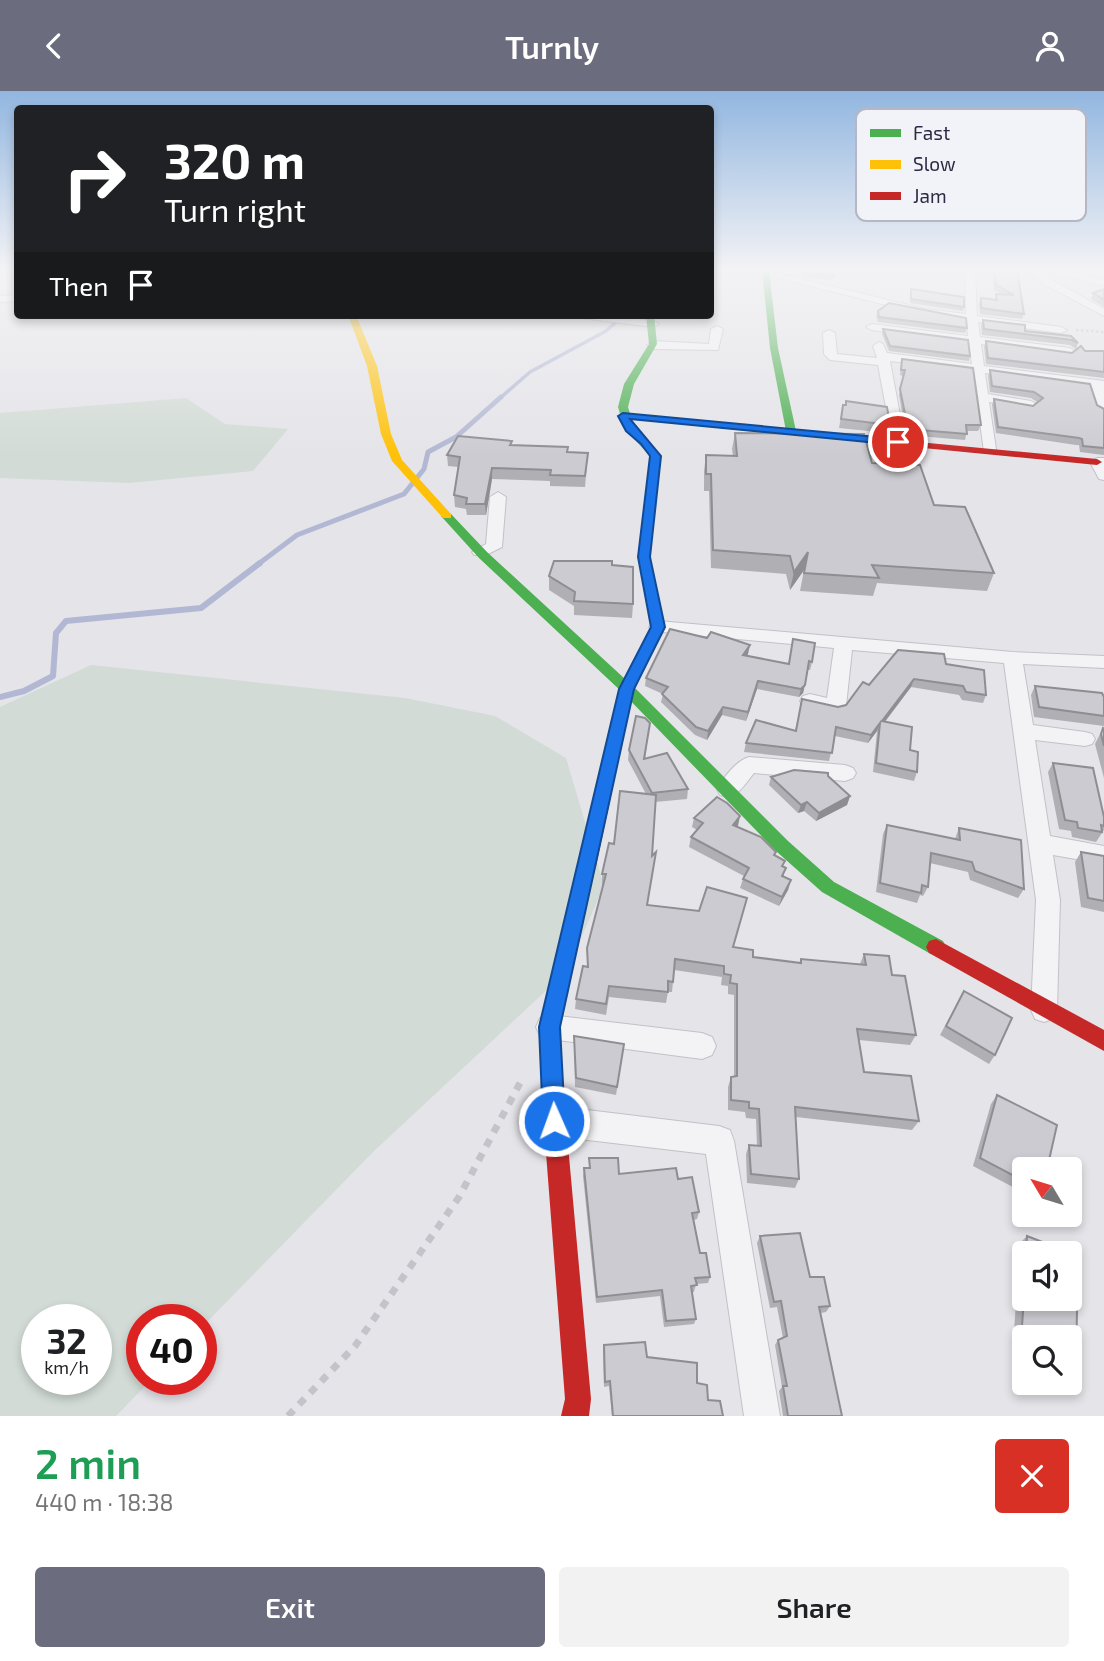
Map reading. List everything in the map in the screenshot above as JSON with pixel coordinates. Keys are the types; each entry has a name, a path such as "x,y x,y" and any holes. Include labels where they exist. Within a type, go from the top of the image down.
{"street":[{"path":"359,332 372,366 382,421 397,461 480,552 627,689 782,846 828,887 1044,1010 1104,1041"},
{"path":"575,1416 578,1399 554,1121 550,1027 627,689 658,627 644,557 655,456 645,442 629,429 623,416 635,366 653,345 652,332"},
{"path":"653,345 714,348 717,332"},
{"path":"771,332 791,431"},
{"path":"874,332 884,359 893,400 891,415 898,442"},
{"path":"910,332 1070,352"},
{"path":"973,332 989,449"},
{"path":"829,333 830,354 834,357 977,368 1100,385 1104,410"},
{"path":"982,397 1031,405"},
{"path":"623,416 989,449 1102,467"},
{"path":"480,552 494,547 498,497"},
{"path":"658,627 1013,658 1104,662"},
{"path":"810,701 836,706 844,642"},
{"path":"1013,658 1048,900 1044,1010"},
{"path":"1022,731 1086,739"},
{"path":"728,789 749,765 845,773"},
{"path":"1039,843 1104,855"},
{"path":"550,1027 702,1046"},
{"path":"554,1121 719,1141 762,1416"}],"path":[{"path":"288,1416 355,1346 459,1197 530,1065 552,1070"}],"shaded area":[{"path":"186,398 225,424 288,429 253,471 129,483 0,478 0,413"},
{"path":"91,665 405,698 495,716 566,758 604,886 566,972 373,1152 217,1312 217,1304 126,1304 126,1395 136,1395 116,1416 0,1416 0,707"}],"building":[{"path":"884,332 905,332 968,340 970,356 890,346"},
{"path":"1007,332 1071,336 1078,343"},
{"path":"986,341 1072,353 1081,346 1085,351 1104,351 1104,372 988,358"},
{"path":"902,359 973,368 981,425 966,425 967,434 908,429 900,389 905,370 901,370"},
{"path":"990,370 1090,384 1097,405 1104,409 1104,448 1083,446 1082,439 1079,438 998,427 994,399 1033,406 1043,398 1034,392 992,386"},
{"path":"846,401 887,407 890,425 841,419"},
{"path":"735,433 864,434 872,463 920,465 934,505 965,507 994,573 872,565 879,578 804,573 808,552 794,572 790,556 713,550 711,474 706,474 706,455 737,456"},
{"path":"458,436 512,441 510,445 568,447 567,452 588,453 585,476 550,475 551,470 492,468 485,504 466,504 467,498 454,495 460,457 447,455"},
{"path":"554,561 612,561 612,565 633,567 633,604 574,601 575,592 549,576"},
{"path":"670,629 707,638 711,632 750,645 743,655 789,664 793,639 815,643 805,685 801,689 758,681 748,712 723,707 708,731 696,727 662,694 668,687 646,678"},
{"path":"898,650 944,654 946,664 984,670 986,695 966,692 963,686 914,679 882,721 912,727 910,750 918,752 917,772 876,763 880,723 871,735 836,727 832,753 746,743 756,720 796,731 802,699 838,707 846,705 863,682 869,685"},
{"path":"1035,686 1102,693 1104,716 1039,707"},
{"path":"636,716 645,718 650,723 644,759 667,753 688,789 652,793 629,750"},
{"path":"1053,763 1093,768 1104,817 1102,832 1078,828 1077,822 1065,820"},
{"path":"794,770 828,773 850,796 819,813 807,802 801,805 771,777"},
{"path":"620,791 656,795 652,856 656,852 647,905 699,911 707,887 747,898 733,947 753,950 753,957 801,963 801,959 866,965 864,954 889,956 892,975 905,976 916,1035 857,1029 864,1072 911,1076 919,1121 795,1107 799,1179 751,1174 749,1145 761,1146 759,1109 749,1108 749,1102 731,1100 731,1077 737,1076 737,984 730,983 731,975 724,974 724,966 675,959 673,982 668,981 668,992 609,986 606,1004 576,999 583,966 588,967 587,948 606,874 602,874 609,843 614,844"},
{"path":"717,797 740,816 733,825 761,837 776,852 774,855 785,861 782,866 786,868 782,876 791,880 782,897 743,879 749,868 691,837 703,823 694,818"},
{"path":"887,825 960,840 959,828 1021,840 1024,889 975,871 972,862 931,853 928,887 922,885 921,893 880,883"},
{"path":"1081,852 1104,856 1104,901 1088,898"},
{"path":"964,991 1012,1018 995,1055 946,1026"},
{"path":"574,1036 624,1044 617,1087 576,1078"},
{"path":"997,1095 1057,1125 1050,1157 1012,1157 1012,1175 980,1158"},
{"path":"589,1158 618,1158 619,1174 676,1168 678,1179 692,1177 699,1212 692,1213 700,1253 706,1253 710,1277 695,1278 697,1285 691,1286 696,1319 666,1321 662,1290 597,1297 584,1168 590,1168"},
{"path":"800,1233 810,1277 824,1277 830,1306 819,1307 842,1416 788,1416 783,1386 787,1386 778,1340 787,1336 781,1301 774,1302 760,1236"},
{"path":"1027,1236 1040,1241 1027,1241"},
{"path":"1023,1311 1077,1311 1077,1325 1022,1325"},
{"path":"645,1342 647,1357 697,1363 697,1383 707,1385 708,1400 720,1401 723,1416 613,1416 610,1381 605,1382 604,1345"}],"waterway":[{"path":"499,399 530,372 604,332"},
{"path":"257,565 297,535 404,494 424,469 428,452 456,437 501,397"},
{"path":"0,697 24,691 53,676 56,633 66,621 201,608 260,563"}],"traffic: fast":[{"path":"631,681 658,627 644,557 655,456 629,428 623,407 629,384 653,344 652,332"},
{"path":"772,332 791,431"},
{"path":"447,516 483,555 627,689 782,846 828,887 936,947"}],"traffic: slow":[{"path":"359,332 372,366 386,434 397,461 447,516"},
{"path":"623,416 876,441"},
{"path":"553,1101 550,1027 587,866"}],"traffic: jam":[{"path":"876,441 1097,462"},
{"path":"587,866 631,681"},
{"path":"936,947 1104,1041"},
{"path":"553,1101 578,1399 575,1416"}],"route":[{"path":"554,1121 550,1027 627,689 658,627 644,557 655,456 645,442 629,429 623,416 898,442"}]}
